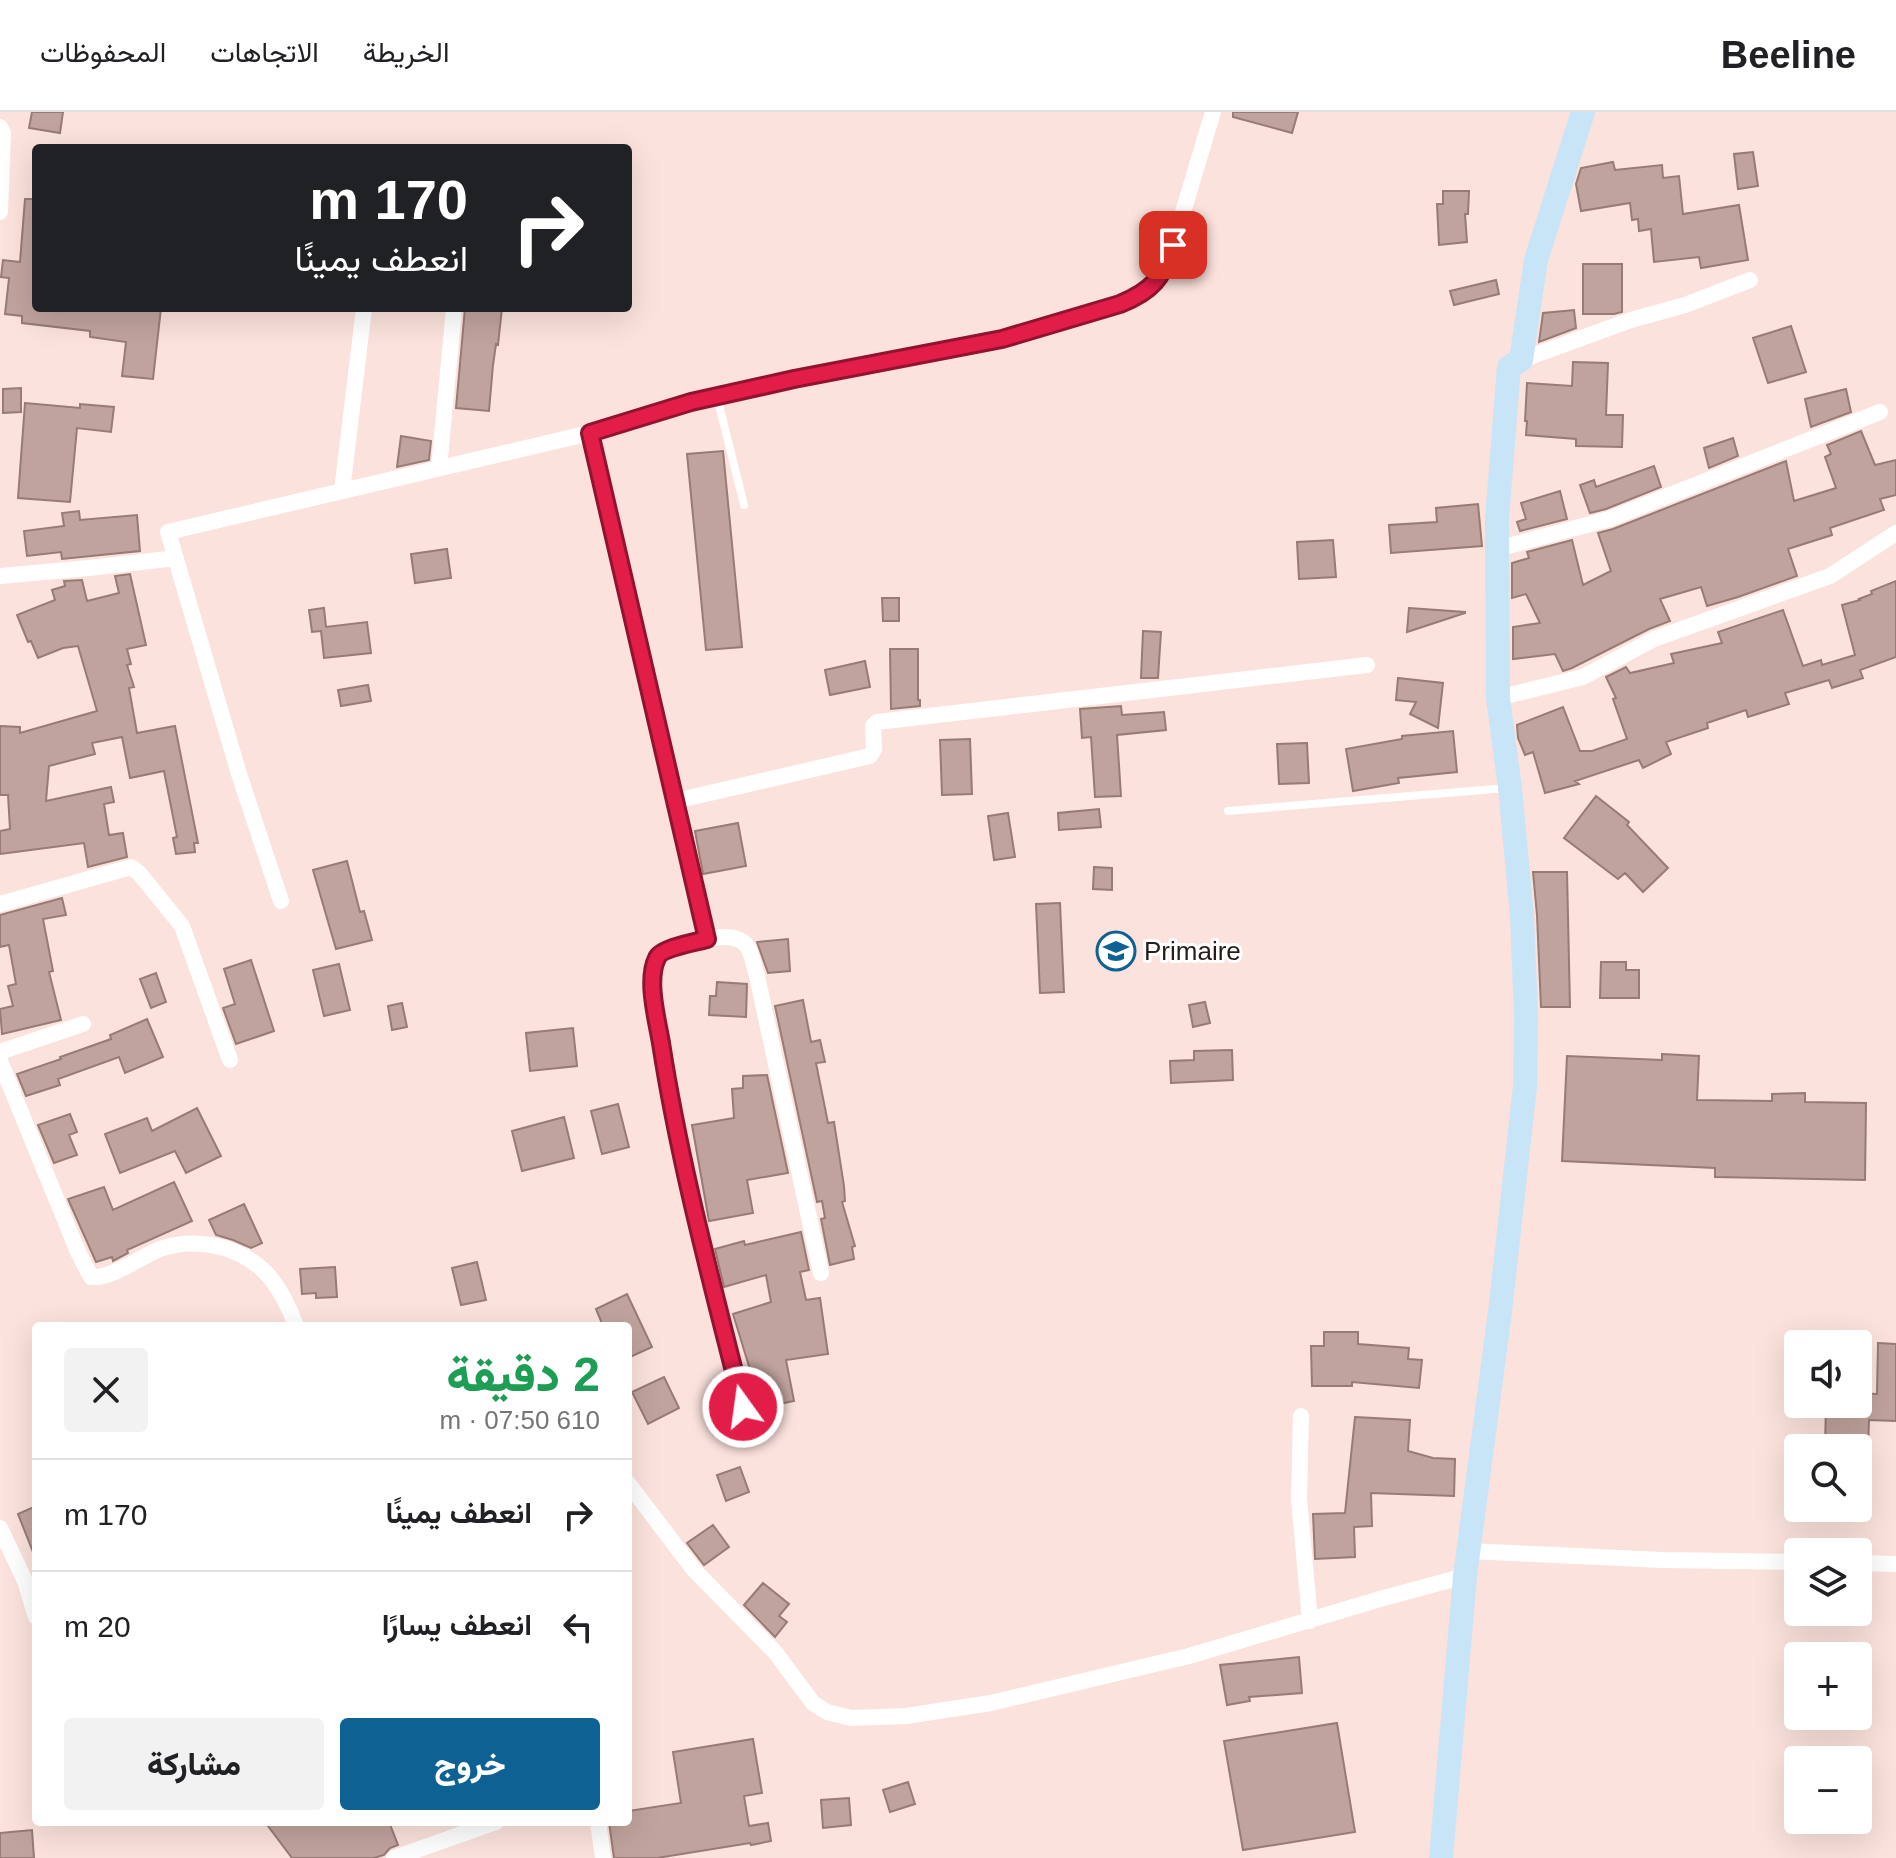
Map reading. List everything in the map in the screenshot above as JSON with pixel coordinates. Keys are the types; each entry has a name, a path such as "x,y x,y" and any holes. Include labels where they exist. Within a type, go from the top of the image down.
{"street":[{"path":"0,120 4,112"},
{"path":"281,901 239,774 168,532 590,433 691,402 1002,339 1120,304 1138,296 1166,269 1213,112"},
{"path":"1521,360 1536,260 1583,112"},
{"path":"0,127 3,133 0,212"},
{"path":"1441,1858 1465,1576 1500,1312 1525,1086 1522,916 1498,698 1497,519 1509,367 1631,320 1685,305 1750,280"},
{"path":"342,491 364,312"},
{"path":"439,468 454,312"},
{"path":"1497,549 1609,519 1880,412"},
{"path":"590,433 707,939"},
{"path":"1498,698 1583,677 1654,639 1830,576 1896,533"},
{"path":"0,576 176,558"},
{"path":"675,801 870,756 874,749 873,726 877,722 1367,665"},
{"path":"0,904 131,867 182,926 230,1060"},
{"path":"743,1407 687,1182 667,1082 652,979 660,952 707,939 734,938 748,947 757,976 821,1273"},
{"path":"0,1052 83,1024"},
{"path":"0,1061 91,1277 104,1276 161,1249 194,1242 223,1248 244,1257 265,1272 294,1322"},
{"path":"1301,1416 1299,1499 1310,1621"},
{"path":"632,1488 694,1570 775,1652 813,1703 827,1712 851,1718 906,1716 991,1703 1189,1656 1465,1576"},
{"path":"0,1528 25,1581 32,1604"},
{"path":"1468,1551 1784,1562"},
{"path":"1872,1563 1896,1564"},
{"path":"394,1858 485,1826"},
{"path":"599,1826 603,1858"}],"lane":[{"path":"717,397 744,505"},
{"path":"1228,811 1510,788"}],"building":[{"path":"32,112 63,112 60,133 29,128"},
{"path":"1233,112 1298,112 1292,133 1233,117"},
{"path":"1753,152 1758,186 1738,189 1734,154"},
{"path":"1613,162 1615,170 1662,165 1663,178 1679,176 1683,214 1739,205 1748,260 1701,268 1699,257 1654,262 1651,229 1639,231 1638,219 1632,220 1630,203 1581,211 1576,184 1581,168"},
{"path":"1443,191 1469,191 1468,214 1465,214 1467,242 1439,245 1437,204 1443,204"},
{"path":"25,199 32,199 32,312 161,312 153,379 122,376 126,342 90,337 90,331 22,323 22,316 5,314 9,278 1,277 3,260 20,262"},
{"path":"1583,264 1622,264 1622,312 1583,314"},
{"path":"1496,280 1499,294 1454,305 1450,291"},
{"path":"1574,310 1576,328 1539,342 1543,313"},
{"path":"465,312 502,312 489,411 456,408"},
{"path":"1791,326 1806,372 1768,383 1753,338"},
{"path":"1573,362 1608,363 1606,415 1623,415 1622,447 1576,446 1576,439 1526,435 1527,383 1572,386"},
{"path":"21,388 21,412 3,413 3,389"},
{"path":"1846,389 1851,412 1811,427 1805,399"},
{"path":"25,403 80,408 80,404 114,407 111,432 77,428 70,502 18,498"},
{"path":"1861,431 1875,465 1896,460 1896,495 1880,499 1884,510 1830,528 1832,535 1788,549 1797,576 1707,606 1701,587 1660,599 1670,621 1563,671 1555,654 1513,659 1513,627 1540,623 1526,594 1512,598 1512,563 1529,558 1527,552 1572,540 1583,585 1611,571 1598,533 1786,461 1794,501 1836,488 1825,457 1831,454 1827,445"},
{"path":"401,436 431,441 429,460 397,467"},
{"path":"1733,438 1738,456 1709,468 1704,448"},
{"path":"723,451 742,647 706,650 687,454"},
{"path":"1654,466 1661,487 1590,513 1580,485 1594,480 1596,487"},
{"path":"1560,491 1567,519 1520,531 1517,522 1526,519 1521,503"},
{"path":"1478,504 1482,546 1391,553 1389,525 1437,522 1436,508"},
{"path":"79,511 80,520 137,515 140,551 62,559 61,552 27,556 24,531 64,526 62,513"},
{"path":"1333,540 1336,577 1299,579 1297,542"},
{"path":"447,549 451,578 415,583 411,554"},
{"path":"130,574 146,645 127,649 131,664 127,665 134,687 129,688 137,733 175,726 198,843 194,843 195,852 176,854 173,838 177,837 164,771 130,778 122,737 92,743 95,754 49,766 46,801 111,787 114,802 104,804 109,835 123,833 127,857 88,867 84,843 0,854 0,831 10,829 8,795 0,795 0,726 20,727 20,733 97,711 78,646 38,658 17,615 55,600 52,590 65,586 64,581 82,580 87,601 119,593 115,576"},
{"path":"1896,581 1896,657 1860,670 1863,678 1832,688 1829,680 1785,693 1789,704 1748,717 1746,710 1707,723 1708,728 1666,742 1671,754 1643,768 1639,760 1575,781 1579,784 1545,793 1533,752 1525,755 1517,725 1563,707 1580,751 1592,751 1627,739 1613,699 1616,698 1606,677 1626,667 1630,673 1674,663 1671,654 1722,643 1718,632 1783,610 1803,666 1821,660 1822,665 1855,655 1842,605 1860,600 1872,594 1871,591"},
{"path":"882,598 899,598 899,621 883,621"},
{"path":"324,608 326,627 367,622 371,653 324,658 321,631 312,632 309,610"},
{"path":"1409,608 1465,612 1465,613 1407,632"},
{"path":"1143,631 1161,632 1158,678 1141,678"},
{"path":"890,649 918,649 920,706 891,709"},
{"path":"865,661 870,687 830,695 825,670"},
{"path":"1398,678 1443,683 1438,728 1410,714 1416,702 1396,700"},
{"path":"368,685 371,701 341,706 338,690"},
{"path":"1121,706 1122,715 1164,712 1166,730 1117,735 1121,796 1095,797 1091,737 1082,738 1080,709"},
{"path":"1453,731 1457,772 1398,778 1399,783 1353,791 1346,749 1402,739 1402,736"},
{"path":"970,739 972,794 942,795 940,740"},
{"path":"1307,743 1309,783 1279,784 1277,744"},
{"path":"1596,796 1629,822 1627,825 1668,868 1643,892 1625,873 1618,879 1564,838"},
{"path":"1099,809 1101,827 1059,830 1058,813"},
{"path":"1008,813 1015,857 994,860 988,816"},
{"path":"738,823 746,866 703,874 695,831"},
{"path":"347,861 360,912 364,911 372,940 336,949 313,870"},
{"path":"1094,867 1112,868 1112,890 1093,889"},
{"path":"1533,872 1567,872 1570,1007 1541,1007"},
{"path":"62,898 66,915 43,919 53,971 49,972 61,1020 2,1034 0,1009 13,1006 8,986 16,984 9,945 0,947 0,915"},
{"path":"1060,903 1064,992 1040,993 1036,904"},
{"path":"788,939 790,971 768,973 757,942"},
{"path":"251,960 274,1031 236,1044 223,1008 235,1004 224,969"},
{"path":"1601,962 1626,962 1626,970 1639,970 1639,998 1600,998"},
{"path":"339,964 350,1010 324,1016 313,970"},
{"path":"156,973 166,1002 151,1008 140,979"},
{"path":"717,982 747,984 746,1017 709,1015 710,996 716,996"},
{"path":"803,1000 811,1042 820,1040 825,1062 816,1063 828,1123 834,1122 844,1186 845,1201 842,1202 855,1246 852,1247 854,1259 830,1265 821,1219 825,1218 822,1201 817,1202 775,1006"},
{"path":"1205,1002 1210,1023 1193,1027 1189,1005"},
{"path":"402,1003 407,1027 392,1030 388,1006"},
{"path":"147,1019 163,1057 125,1073 119,1057 58,1079 60,1085 26,1096 17,1074 111,1039 110,1035"},
{"path":"573,1028 577,1066 530,1071 526,1033"},
{"path":"1232,1050 1233,1080 1171,1083 1170,1061 1194,1060 1194,1051"},
{"path":"1662,1054 1699,1056 1697,1100 1772,1101 1772,1094 1805,1093 1805,1102 1866,1103 1865,1180 1715,1177 1715,1168 1562,1161 1567,1056 1662,1060"},
{"path":"767,1075 788,1173 747,1180 753,1213 709,1221 692,1125 734,1118 732,1089 743,1088 743,1076"},
{"path":"618,1104 629,1147 602,1154 591,1111"},
{"path":"197,1108 221,1156 186,1173 175,1151 120,1173 105,1134 147,1118 152,1131"},
{"path":"70,1114 77,1132 69,1135 77,1155 54,1163 38,1125"},
{"path":"564,1117 574,1158 522,1171 512,1131"},
{"path":"174,1182 192,1221 127,1250 128,1253 113,1261 112,1257 96,1262 68,1199 104,1187 113,1210"},
{"path":"244,1204 262,1243 251,1248 216,1235 209,1220"},
{"path":"801,1232 809,1270 800,1272 806,1300 820,1298 828,1354 786,1360 794,1401 754,1409 747,1377 752,1376 733,1314 771,1302 766,1275 724,1287 715,1249"},
{"path":"477,1262 486,1300 461,1305 452,1268"},
{"path":"335,1267 337,1297 316,1298 316,1293 302,1294 300,1269"},
{"path":"627,1294 652,1347 632,1356 632,1322 601,1322 596,1309"},
{"path":"1324,1332 1358,1332 1358,1344 1409,1348 1408,1359 1422,1360 1419,1388 1352,1382 1352,1386 1312,1386 1311,1346 1324,1346"},
{"path":"1878,1343 1896,1344 1896,1421 1869,1420 1868,1434 1825,1434 1826,1418 1872,1418 1872,1394 1877,1394"},
{"path":"664,1377 679,1408 648,1424 632,1392"},
{"path":"1355,1417 1410,1420 1408,1451 1433,1458 1455,1459 1454,1496 1371,1493 1372,1526 1354,1527 1355,1557 1315,1559 1313,1514 1345,1513"},
{"path":"740,1467 749,1492 726,1501 717,1475"},
{"path":"32,1508 32,1549 18,1514"},
{"path":"713,1525 729,1547 704,1565 687,1543"},
{"path":"763,1583 789,1604 779,1616 787,1622 775,1637 744,1605"},
{"path":"1299,1657 1302,1693 1249,1697 1250,1701 1227,1705 1220,1665"},
{"path":"1337,1723 1355,1832 1243,1850 1224,1741"},
{"path":"753,1739 762,1793 744,1796 749,1826 768,1823 771,1841 657,1858 614,1858 610,1826 632,1826 632,1810 681,1803 673,1752"},
{"path":"908,1782 915,1804 890,1812 883,1790"},
{"path":"849,1798 851,1825 823,1828 821,1800"},
{"path":"268,1826 391,1826 398,1845 374,1858 292,1858"},
{"path":"32,1830 34,1858 0,1858 0,1833"}],"place":[{"name":"Primaire","path":"1116,951"}],"route":[{"path":"743,1407 687,1182 667,1082 652,979 660,952 707,939 590,433 691,402 1002,339 1120,304 1152,285 1166,269 1173,245"}]}
